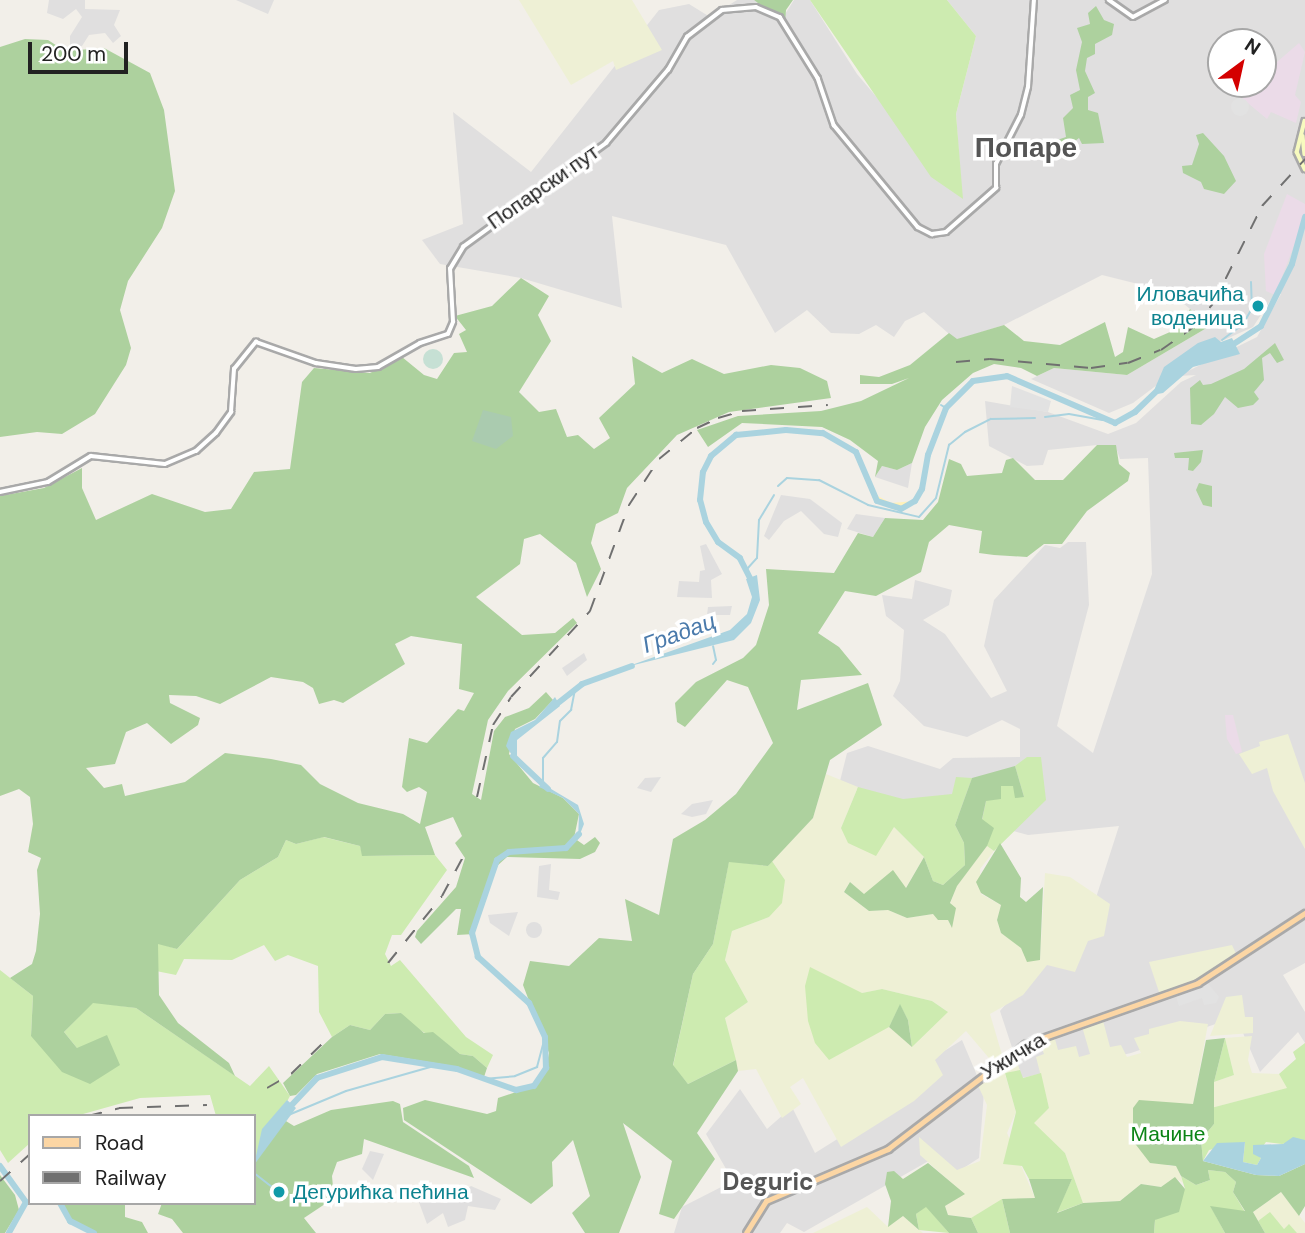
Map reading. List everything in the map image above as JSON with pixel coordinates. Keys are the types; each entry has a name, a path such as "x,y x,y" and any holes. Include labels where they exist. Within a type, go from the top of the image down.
{"main road":[{"path":"1305,121 1297,152 1305,169"},
{"path":"1303,132 1305,154"},
{"name":"Ужичка","path":"746,1233 766,1201 888,1149 1025,1044 1202,982 1305,913"}],"street":[{"name":"Попарски пут","path":"0,492 46,483 91,456 165,464 196,451 216,433 231,412 234,369 256,342 316,363 356,369 378,367 420,343 448,334 453,324 450,269 463,247 603,146 668,70 687,37 722,10 756,7 780,17 818,78 835,125 918,227 932,234 946,232 996,188 996,162 1017,124 1028,87 1034,0"},
{"path":"1110,0 1133,17 1165,0"}],"shaded area":[{"path":"49,0 85,0 85,9 120,10 114,25 121,36 113,43 105,33 89,35 82,46 70,47 70,36 82,17 76,9 63,19 47,13"},
{"path":"236,0 274,0 268,14"},
{"path":"737,0 754,0 782,19 794,0 810,0 857,74 962,198 956,114 976,36 947,0 1305,0 1305,963 1283,975 1305,1012 1305,1043 1298,1032 1260,1072 1236,1017 1131,1053 1022,1078 1000,1011 1049,953 1076,960 1119,826 1028,835 839,785 847,753 868,746 940,769 953,758 1020,757 1020,729 1002,720 967,737 924,726 893,696 900,681 904,630 886,616 882,595 912,599 915,580 952,590 949,605 923,620 945,634 991,698 1007,691 984,646 994,600 1045,545 1060,548 1068,542 1086,542 1089,605 1057,726 1093,753 1152,574 1148,458 1120,459 1115,445 1097,445 1048,450 1043,465 1027,466 989,446 985,401 1048,412 1108,434 1136,423 1181,382 1196,375 1178,376 1257,337 1281,294 1276,292 1253,327 1206,348 1133,403 1109,413 1031,379 1054,368 1127,375 1210,326 1170,292 1102,275 1004,325 956,340 924,312 905,321 894,337 876,325 859,334 831,333 807,310 775,333 726,245 612,216 622,308 521,278 440,264 422,240 463,224 453,112 531,172 659,10 689,4 710,17"},
{"path":"1299,43 1305,52 1295,95 1301,102 1296,123 1271,112 1267,119 1242,98 1277,98 1277,62"},
{"path":"1240,98 1248,104 1246,113 1240,116 1234,113 1231,107 1234,101"},
{"path":"1287,194 1305,204 1305,217 1275,295 1266,291 1264,254"},
{"path":"1012,386 1051,401 1048,412 1010,407"},
{"path":"912,463 908,488 875,477 882,466 897,470"},
{"path":"781,495 810,499 842,523 838,537 824,534 801,511 784,521 769,540 764,536"},
{"path":"856,514 885,518 873,537 847,529"},
{"path":"706,544 722,574 711,580 712,598 677,597 679,581 699,582 700,571 705,570 700,546"},
{"path":"732,606 730,615 707,615 708,607"},
{"path":"584,653 587,660 567,676 562,668"},
{"path":"1225,715 1233,715 1242,752 1236,754 1227,739"},
{"path":"661,777 651,792 637,788 645,778"},
{"path":"713,800 706,814 692,817 681,814 692,804"},
{"path":"551,864 549,890 560,892 558,900 537,897 539,866"},
{"path":"518,912 509,936 490,923 488,915"},
{"path":"534,922 542,930 534,938 526,930"},
{"path":"1206,981 1219,997 1216,1003 1204,1005 1202,998 1179,1006 1175,993"},
{"path":"962,1040 984,1092 979,1158 956,1173 932,1159 804,1232 787,1223 780,1233 674,1233 682,1207 733,1181 706,1134 740,1089 767,1129 792,1107 815,1153 935,1078 928,1061"},
{"path":"370,1151 384,1154 373,1180 362,1169"},
{"path":"471,1186 501,1199 495,1210 468,1206 465,1220 448,1227 443,1213 427,1224 417,1197 424,1194 442,1203"}],"green space":[{"path":"519,0 632,0 662,50 616,70 613,61 571,85"},
{"path":"754,0 793,0 786,10 785,23"},
{"path":"810,0 947,0 976,36 956,114 963,199 931,177"},
{"path":"1096,6 1104,20 1114,24 1112,35 1095,44 1095,54 1087,58 1085,71 1095,93 1088,97 1088,110 1098,113 1104,143 1082,144 1079,138 1066,148 1054,141 1066,137 1063,118 1073,108 1070,95 1080,90 1076,70 1082,42 1077,28 1090,24 1088,13"},
{"path":"25,39 48,40 65,51 104,48 150,73 164,110 175,191 162,228 128,281 120,310 131,348 126,365 95,414 62,434 37,432 0,437 0,47"},
{"path":"1203,133 1224,156 1236,181 1224,194 1204,189 1201,182 1183,173 1182,166 1192,165 1199,144 1196,135"},
{"path":"521,278 549,296 538,315 551,341 519,392 539,412 556,409 567,437 578,435 594,449 610,438 599,418 635,384 632,356 662,373 692,359 724,374 771,365 800,368 827,381 831,398 729,412 677,435 627,488 618,513 596,524 591,543 601,569 587,597 576,563 540,534 524,539 520,564 476,597 522,635 555,633 573,618 577,623 508,691 488,720 472,794 481,800 494,731 505,717 529,708 546,692 553,700 535,719 515,729 509,754 533,783 563,798 579,814 574,838 584,845 595,837 600,843 595,852 580,859 507,857 497,866 474,934 457,935 461,909 456,909 421,944 415,937 417,931 456,887 465,858 455,843 462,836 453,817 425,827 435,855 362,856 360,846 324,837 296,844 286,840 278,857 240,880 177,949 158,944 159,995 178,1023 229,1063 235,1076 136,1008 93,1003 64,1032 77,1048 107,1035 120,1065 90,1084 62,1072 31,1036 33,996 10,978 32,964 36,951 40,914 37,870 41,858 28,852 33,824 30,797 19,789 0,796 0,496 44,488 82,468 82,488 96,520 152,494 205,512 231,509 254,472 290,469 302,382 314,368 370,373 402,357 424,375 437,379 454,353 467,352 459,334 466,330 455,316 492,306","holes":["411,636 462,644 459,689 474,693 464,711 458,709 427,743 409,738 402,787 407,792 419,787 427,792 420,824 403,814 358,803 320,784 301,765 271,759 225,753 185,782 125,796 122,784 104,788 86,768 115,764 126,732 147,723 171,744 198,725 200,718 170,703 169,695 196,696 220,704 271,677 303,682 313,688 319,704 334,700 343,703 405,664 395,644"]},
{"path":"1190,309 1210,326 1127,375 1054,368 1037,376 1021,368 994,364 973,373 942,400 925,427 912,463 897,470 882,466 875,477 878,461 850,440 822,427 742,423 708,447 697,430 738,416 821,411 861,401 909,378 892,384 860,384 860,375 879,377 910,365 949,333 957,339 1004,325 1024,341 1060,345 1105,322 1115,357 1123,352 1128,327 1154,339 1170,332 1178,311 1186,316"},
{"path":"1275,343 1284,360 1277,363 1270,353 1262,358 1264,380 1254,392 1259,399 1253,405 1238,408 1225,397 1214,414 1201,425 1191,424 1190,388 1200,380 1203,385 1211,384 1244,369"},
{"path":"433,349 440,352 443,359 440,366 433,369 426,366 423,359 426,352"},
{"path":"483,410 511,417 513,436 496,449 472,441"},
{"path":"1097,445 1116,445 1119,464 1130,473 1128,481 1087,511 1062,544 1044,544 1027,557 979,553 982,531 949,525 929,542 921,572 876,596 845,591 818,633 839,647 862,675 801,680 797,710 868,683 882,725 830,760 813,818 768,866 729,862 713,944 693,974 673,1065 688,1084 736,1060 738,1071 697,1133 715,1159 674,1219 659,1214 672,1161 623,1123 641,1177 619,1233 585,1233 572,1213 590,1196 573,1140 552,1162 553,1186 531,1204 404,1120 403,1108 425,1100 487,1114 496,1111 498,1098 534,1086 546,1068 549,1053 523,985 530,961 569,966 599,938 632,941 625,899 659,915 673,839 705,820 736,794 773,743 748,687 727,680 685,727 677,722 675,703 696,682 743,658 756,645 769,605 766,569 834,573 858,533 873,537 885,518 923,520 938,502 949,459 961,464 967,476 1002,473 1006,460 1013,458 1035,480 1063,480"},
{"path":"1203,450 1201,462 1193,471 1188,470 1189,458 1175,458 1174,453"},
{"path":"1199,483 1212,486 1212,507 1203,505 1196,490"},
{"path":"1288,734 1305,783 1305,849 1273,791 1267,768 1252,774 1239,754 1260,746 1259,742"},
{"path":"1027,757 1041,757 1046,800 994,851 987,846 982,820 986,801 1001,786 1013,786 1024,797 1015,766"},
{"path":"1015,766 1024,797 1015,798 1013,786 1001,786 1001,799 986,801 982,819 994,828 987,846 957,886 950,903 956,908 952,928 948,920 938,920 933,914 907,918 888,910 869,911 844,892 850,882 864,894 893,870 906,888 924,857 933,881 943,885 965,865 964,843 955,825 972,778"},
{"path":"826,774 858,787 841,828 894,827 924,857 905,889 864,895 850,882 844,892 869,911 888,910 907,918 933,914 948,920 951,927 950,904 957,885 987,846 994,851 980,869 981,894 1001,905 997,920 1001,933 1040,960 1045,873 1070,877 1110,904 1104,936 1088,941 1075,972 1047,965 1023,995 990,1014 1003,1058 1012,1052 1020,1070 1005,1074 1016,1112 1007,1133 1035,1198 1002,1200 971,1218 948,1215 945,1206 964,1194 920,1155 919,1137 957,1170 980,1161 987,1105 975,1079 994,1064 966,1031 935,1060 943,1075 914,1101 841,1147 803,1078 790,1087 801,1104 782,1118 756,1069 738,1071 725,1018 748,1002 725,960 732,931 769,917 785,880 772,861 813,818","holes":["882,989 932,1001 947,1011 913,1046 889,1027 875,1032 862,993"]},
{"path":"956,777 972,778 955,825 964,843 965,865 943,885 933,881 924,857 894,827 876,856 848,843 841,828 858,787 903,799 952,794"},
{"path":"323,837 360,846 363,856 435,855 447,870 401,935 392,935 385,954 391,966 400,960 466,1037 493,1055 487,1068 473,1056 460,1054 433,1033 425,1033 408,1023 401,1013 385,1014 370,1030 350,1025 332,1037 319,1012 318,966 288,955 275,961 264,945 232,960 184,959 176,975 156,971 158,943 177,949 240,880 278,857 286,840 296,844"},
{"path":"1000,843 1021,878 1020,897 1026,902 1043,887 1040,960 1027,962 1021,948 1001,933 997,920 1001,905 981,893 976,882"},
{"path":"729,861 768,866 772,861 785,880 782,903 769,917 732,931 725,960 748,1002 725,1018 736,1060 688,1084 673,1066 693,974 713,944"},
{"path":"1232,945 1238,958 1226,968 1161,998 1149,962"},
{"path":"810,967 862,993 882,989 932,1001 948,1012 912,1047 908,1020 900,1005 889,1027 829,1060 815,1043 808,1021 805,986"},
{"path":"0,970 33,996 31,1036 77,1048 64,1032 93,1002 136,1008 250,1086 269,1066 290,1096 256,1159 256,1114 215,1114 210,1095 140,1098 83,1114 28,1114 28,1145 8,1163 0,1150"},
{"path":"1242,995 1245,1017 1253,1017 1253,1033 1210,1036 1226,997"},
{"path":"900,1004 908,1020 912,1047 889,1027"},
{"path":"401,1013 424,1033 433,1032 460,1054 473,1056 487,1068 484,1077 447,1065 380,1054 317,1074 296,1095 290,1096 283,1083 332,1037 350,1025 370,1030 385,1014"},
{"path":"1102,1017 1110,1047 1121,1045 1127,1057 1141,1053 1134,1038 1149,1034 1149,1029 1180,1021 1208,1024 1193,1104 1168,1166 1177,1166 1183,1183 1175,1178 1161,1187 1141,1184 1120,1201 1083,1203 1065,1153 1033,1123 1049,1108 1036,1057 1044,1054 1038,1038 1053,1032 1058,1050 1076,1046 1079,1057 1090,1054 1081,1023"},
{"path":"1252,1036 1248,1060 1252,1073 1279,1074 1288,1088 1211,1108 1214,1082 1234,1075 1225,1038"},
{"path":"1225,1038 1234,1075 1214,1082"},
{"name":"Мачине","path":"1225,1038 1214,1082 1214,1124 1201,1140 1203,1161 1256,1175 1279,1176 1305,1164 1305,1206 1299,1216 1281,1192 1253,1212 1265,1233 1225,1233 1210,1206 1245,1211 1233,1192 1236,1182 1225,1172 1208,1170 1210,1180 1196,1185 1181,1176 1176,1166 1150,1163 1133,1141 1133,1108 1139,1100 1193,1104 1206,1040"},
{"path":"1305,1043 1305,1140 1282,1144 1266,1142 1257,1154 1261,1158 1257,1165 1243,1162 1245,1142 1209,1150 1203,1161 1201,1140 1214,1124 1211,1108 1287,1088 1279,1074 1296,1059 1293,1052"},
{"path":"1020,1070 1023,1078 1041,1073 1049,1108 1034,1123 1065,1153 1083,1203 1056,1213 1072,1179 1029,1179 1022,1166 1003,1164 1016,1112 1005,1073"},
{"path":"393,1101 400,1104 403,1122 469,1166 474,1178 364,1139 362,1154 337,1162 332,1176 334,1198 304,1218 316,1233 183,1233 172,1219 158,1214 161,1205 256,1205 256,1162 281,1118 294,1126 331,1110"},
{"path":"928,1163 965,1194 945,1206 948,1215 971,1218 978,1233 949,1233 926,1207 916,1214 919,1230 903,1216 888,1227 891,1201 885,1184 887,1172 894,1171 903,1179"},
{"path":"1208,1170 1225,1172 1236,1182 1233,1192 1245,1212 1211,1207 1225,1233 1154,1233 1155,1220 1185,1189 1181,1176 1196,1185 1210,1180"},
{"path":"0,1175 15,1195 19,1210 5,1233 0,1233"},
{"name":"Мачине","path":"1175,1177 1185,1189 1179,1212 1155,1220 1154,1233 1010,1233 1002,1199 1035,1198 1029,1179 1072,1179 1057,1213 1083,1203 1120,1201 1141,1184 1161,1187"},
{"path":"1281,1192 1305,1223 1305,1233 1297,1233 1289,1225 1284,1229 1270,1213 1258,1221 1253,1212"},
{"path":"1002,1199 1010,1233 978,1233 971,1218"},
{"path":"63,1205 125,1205 125,1217 142,1222 148,1233 94,1233 70,1221"},
{"path":"926,1206 949,1233 919,1230 916,1214"},
{"path":"867,1207 887,1226 903,1216 923,1233 813,1233"},
{"path":"1270,1212 1284,1229 1289,1224 1297,1233 1265,1233 1258,1221"}],"sand":[{"path":"872,493 891,503 915,501 894,510"}],"water":[{"path":"1215,337 1221,342 1232,338 1240,354 1193,367 1163,393 1152,395 1164,367 1198,343"},
{"path":"757,575 760,600 751,623 734,640 626,667 730,630 747,614 752,597 746,579"},
{"path":"555,697 560,706 517,740 517,763 506,746 511,732 535,720"},
{"path":"541,783 578,805 584,824 578,839 579,814 563,798 539,787"},
{"path":"287,1100 296,1108 256,1162 262,1129"},
{"path":"1293,1137 1305,1140 1305,1164 1279,1176 1256,1175 1203,1161 1217,1143 1245,1142 1243,1162 1257,1165 1261,1158 1253,1154 1253,1145 1283,1144"}],"waterway":[{"name":"Градац","path":"1229,347 1261,326 1292,264 1305,217"},
{"path":"1251,282 1252,305"},
{"path":"1222,340 1243,324 1253,307"},
{"path":"1254,307 1268,313"},
{"name":"Градац","path":"753,584 740,558 718,542 706,522 700,500 703,472 711,456 736,435 786,430 823,433 856,452 877,501 901,509 915,501 922,489 928,455 946,408 973,381 1007,376 1115,423 1135,412 1156,392"},
{"name":"Градац","path":"941,405 946,408"},
{"path":"1045,417 1069,414 1102,420"},
{"path":"778,486 787,478 819,480 868,505 919,517 936,498 949,445 965,432 991,419 1035,418"},
{"path":"747,569 757,558 759,520 774,495"},
{"path":"713,646 716,660 713,664"},
{"name":"Градац","path":"553,707 582,684 632,666"},
{"path":"543,786 543,758 557,742 560,721 571,710 575,690"},
{"name":"Градац","path":"513,756 548,789"},
{"name":"Градац","path":"288,1109 317,1078 382,1057 457,1069 516,1090 534,1086 546,1068 545,1037 529,1003 478,957 472,933 497,860 509,852 566,848 579,834"},
{"path":"483,1079 515,1076 537,1067 545,1037"},
{"path":"286,1116 346,1091 437,1065"},
{"name":"Градац","path":"0,1166 26,1202 9,1233"},
{"path":"256,1175 278,1192"},
{"name":"Градац","path":"61,1205 70,1221 94,1233"}],"railway":[{"path":"956,362 990,359 1091,368 1128,363 1161,350 1191,329 1213,304 1262,206 1305,159"},
{"path":"477,797 493,725 511,697 590,611 629,505 659,459 697,428 718,418 742,411 828,405"},
{"path":"388,963 442,896 463,857"},
{"path":"267,1088 291,1074 324,1042"},
{"path":"96,1114 119,1108 207,1105"},
{"path":"0,1181 28,1156"}],"place":[{"name":"Иловачића воденица","path":"1258,306"},
{"name":"Дегурићка пећина","path":"279,1192"}],"district":[{"name":"Попаре","path":"1026,148"},
{"name":"Deguric","path":"768,1182"}]}
